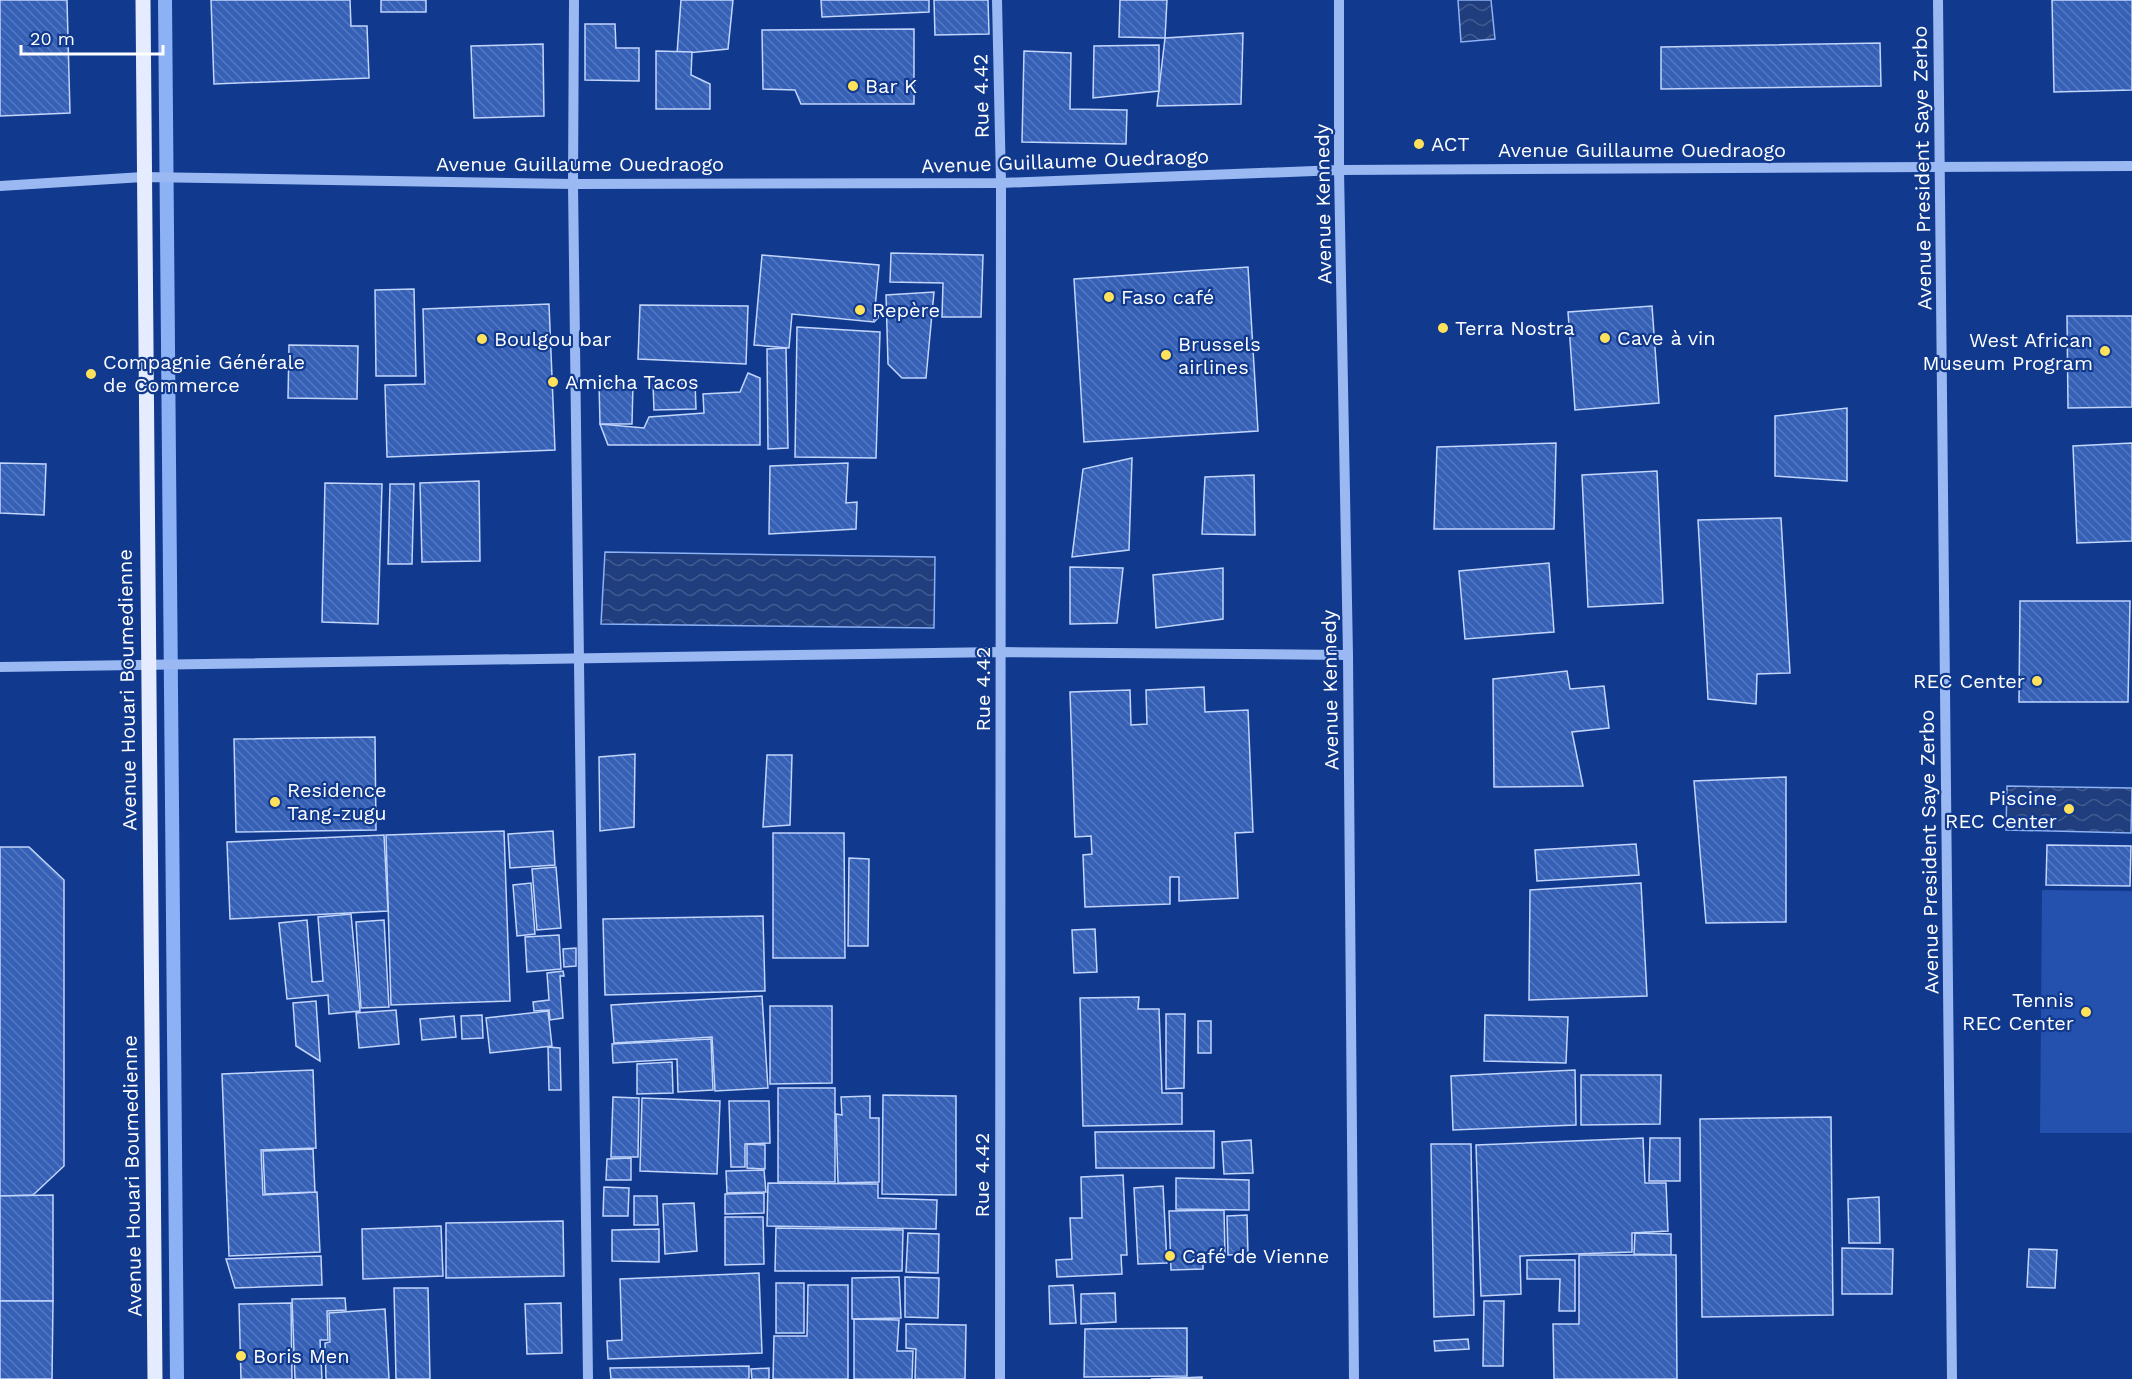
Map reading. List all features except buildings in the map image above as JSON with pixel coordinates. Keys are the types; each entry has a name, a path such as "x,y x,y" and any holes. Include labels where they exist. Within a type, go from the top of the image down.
{"main road":[{"name":"Avenue Houari Boumedienne","path":"143,0 155,1379"}],"street":[{"path":"574,0 573,184 588,1379"},
{"name":"Rue 4.42","path":"997,0 1001,183 1000,1379"},
{"name":"Avenue Kennedy","path":"1339,0 1339,170 1348,655 1354,1379"},
{"name":"Avenue President Saye Zerbo","path":"1938,0 1952,1379"},
{"name":"Avenue Guillaume Ouedraogo","path":"0,186 144,177 573,184 1001,183 1339,170 2132,166"},
{"path":"0,667 1001,652 1348,655"}],"shaded area":[{"name":"Tennis REC Center","path":"2042,890 2132,891 2132,1133 2040,1133"}],"water":[{"path":"1458,0 1491,0 1495,39 1461,42"},
{"path":"605,552 935,557 934,628 601,624"},
{"name":"Piscine REC Center","path":"2007,786 2132,788 2131,833 2006,830"}],"waterway":[{"path":"165,0 177,1379"}],"place":[{"name":"Bar K","path":"853,86"},
{"name":"ACT","path":"1419,144"},
{"name":"Faso café","path":"1109,297"},
{"name":"Repère","path":"860,310"},
{"name":"Terra Nostra","path":"1443,328"},
{"name":"Cave à vin","path":"1605,338"},
{"name":"Boulgou bar","path":"482,339"},
{"name":"West African Museum Program","path":"2105,351"},
{"name":"Brussels airlines","path":"1166,355"},
{"name":"Compagnie Générale de Commerce","path":"91,374"},
{"name":"Amicha Tacos","path":"553,382"},
{"name":"REC Center","path":"2037,681"},
{"name":"Residence Tang-zugu","path":"275,802"},
{"name":"Piscine REC Center","path":"2069,809"},
{"name":"Tennis REC Center","path":"2086,1012"},
{"name":"Café de Vienne","path":"1170,1256"},
{"name":"Boris Men","path":"241,1356"}]}
